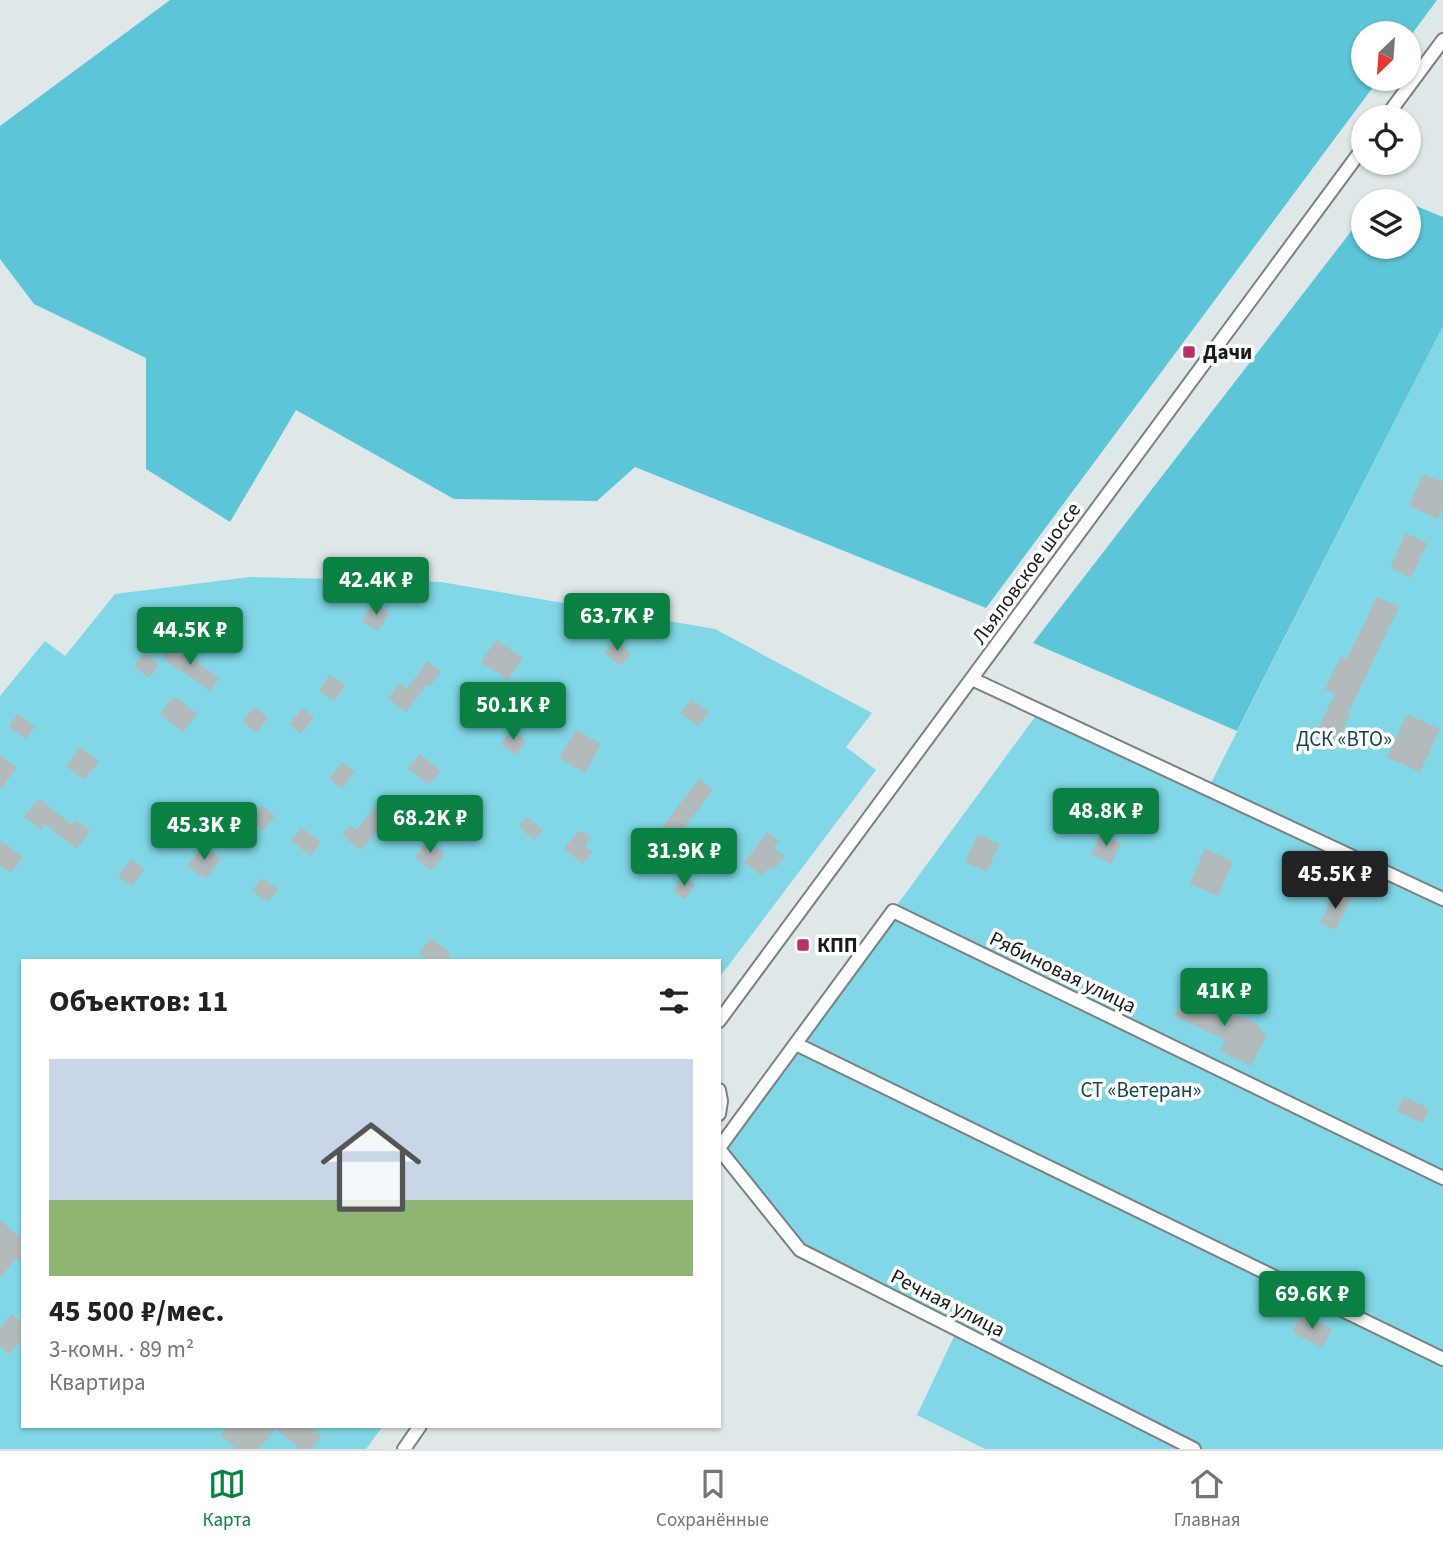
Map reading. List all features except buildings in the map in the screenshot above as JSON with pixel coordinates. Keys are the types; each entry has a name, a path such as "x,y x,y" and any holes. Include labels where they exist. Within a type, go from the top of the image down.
{"street":[{"path":"1395,105 1443,40"},
{"name":"Льяловское шоссе","path":"721,1018 1351,164"},
{"path":"972,678 1443,899"},
{"name":"Рябиновая улица","path":"796,1044 893,911 1443,1178"},
{"path":"721,1145 796,1044 1443,1359"},
{"name":"Речная улица","path":"721,1151 800,1251 1195,1449"},
{"path":"404,1449 419,1428"}],"green space":[{"name":"СТ «Ветеран»","path":"1443,326 1443,1449 985,1449 917,1415 957,1330 800,1250 721,1151 721,1145 1040,710 1208,789"},
{"path":"250,577 441,582 715,629 872,713 846,747 876,770 721,975 721,959 21,959 21,1428 382,1428 366,1449 0,1449 0,696 45,641 65,656 115,594"}],"shaded area":[{"path":"170,0 1437,0 1421,22 1351,21 1351,91 1370,91 1360,105 1351,105 1351,117 986,608 635,467 597,501 454,499 296,410 230,522 146,469 146,358 34,304 0,259 0,126"},
{"path":"1421,208 1443,217 1443,326 1237,731 1033,643 1351,232 1351,259 1421,259"}],"place":[{"name":"Дачи","path":"1189,352"},
{"name":"КПП","path":"803,945"}],"park label":[{"name":"ДСК «ВТО»","path":"1344,739"}]}
